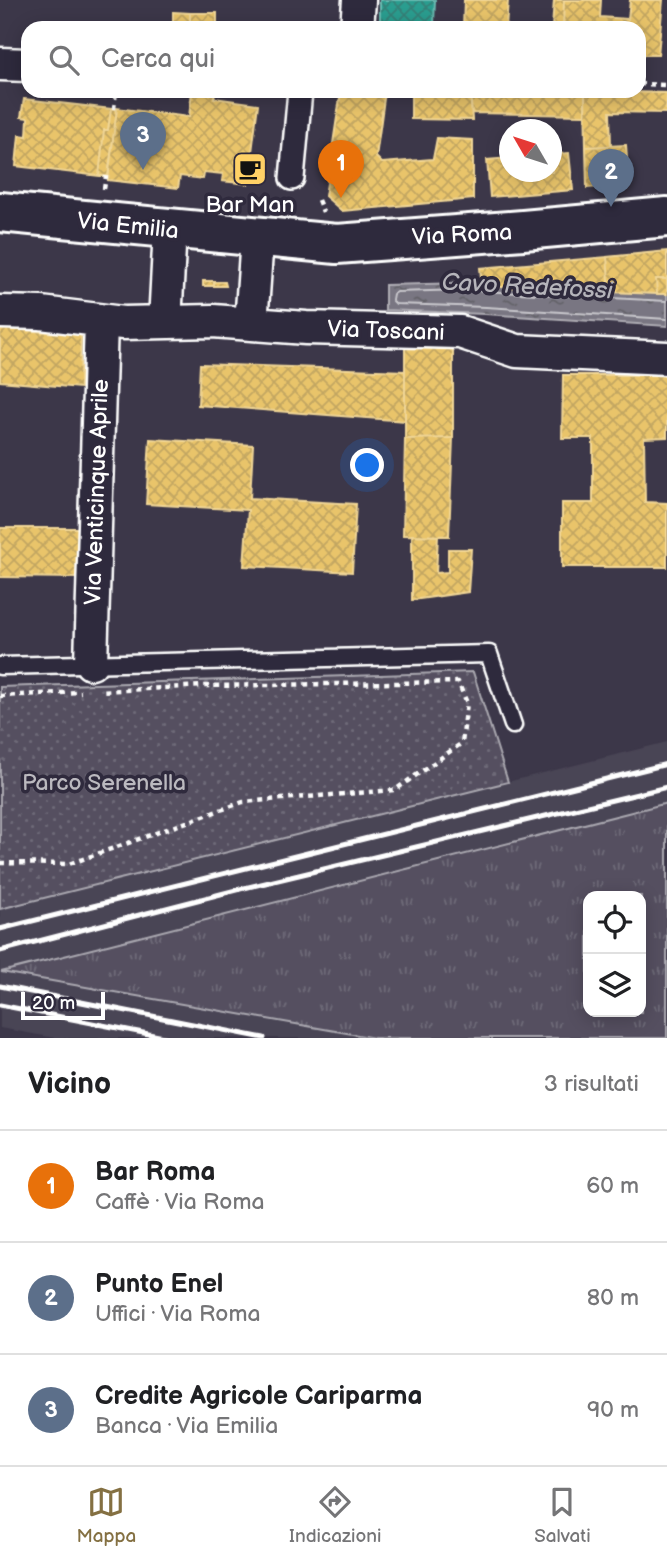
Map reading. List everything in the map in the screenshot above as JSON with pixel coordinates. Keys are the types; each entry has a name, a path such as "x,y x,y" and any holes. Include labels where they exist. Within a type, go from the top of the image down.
{"main road":[{"name":"Via Emilia","path":"0,212 257,238"},
{"name":"Via Roma","path":"257,238 337,244 667,216"}],"street":[{"path":"358,21 359,0"},
{"path":"0,64 21,65"},
{"path":"292,178 299,98"},
{"path":"165,322 170,229"},
{"path":"251,324 257,238"},
{"name":"Via Toscani","path":"0,312 41,313 101,321 213,321 306,328 460,332 517,351 667,358"},
{"name":"Via Venticinque Aprile","path":"90,682 101,321"}],"lane":[{"path":"0,666 90,682 489,654 513,725"}],"path":[{"path":"646,84 667,85"},
{"path":"114,109 115,98"},
{"path":"0,696 90,682 206,687 458,682 467,703 462,743 395,790 243,802 69,864 0,863"}],"shaded area":[{"path":"667,742 667,803 3,971 375,1038 55,1038 0,1028 0,909"}],"green space":[{"name":"Parco Serenella","path":"473,672 508,782 0,909 0,687"},
{"path":"667,803 667,1038 375,1038 1,972"}],"water":[{"path":"465,283 667,294 667,326 385,310 385,285"}],"building: Abitazioni":[{"path":"464,0 508,0 506,21 463,21"},
{"path":"554,0 564,0 563,21 552,21"},
{"path":"564,0 601,0 600,17 628,19 630,0 663,0 658,55 646,55 646,21 563,21"},
{"path":"173,12 190,13 190,21 173,21"},
{"path":"190,13 217,13 217,21 190,21"},
{"path":"646,92 667,93 666,113 610,112 611,146 586,147 585,98 646,98"},
{"path":"191,98 258,104 248,184 222,181 223,174 204,172 203,179 180,176 178,188 108,180 117,108 189,117"},
{"path":"340,98 384,98 376,157 382,163 433,159 437,138 473,140 473,199 342,211 325,196"},
{"path":"411,98 470,98 472,120 411,119"},
{"path":"471,98 585,98 585,115 472,113"},
{"path":"24,99 111,109 108,130 104,130 99,176 16,166 19,135 27,136 28,118 21,117"},
{"path":"111,109 117,109 108,176 99,176 104,130 108,130"},
{"path":"626,145 629,185 587,188 586,147"},
{"path":"569,153 573,190 490,197 487,160 499,159 499,182 562,182 562,154"},
{"path":"667,251 667,279 656,279 657,294 610,292 607,257"},
{"path":"607,257 610,292 482,286 480,268"},
{"path":"656,279 667,279 667,294 657,294"},
{"path":"203,281 214,281 214,286 203,286"},
{"path":"214,281 225,282 226,286 214,286"},
{"path":"0,328 81,335 80,388 0,381"},
{"path":"453,338 453,438 405,439 405,342"},
{"path":"200,364 405,371 405,421 198,405"},
{"path":"563,375 667,375 667,437 644,438 645,502 667,503 667,567 562,567 562,503 593,503 593,438 562,438"},
{"path":"453,438 449,536 403,535 405,439"},
{"path":"150,439 253,445 250,498 356,504 352,572 244,566 248,510 146,504"},
{"path":"0,528 78,528 77,578 0,577"},
{"path":"412,535 438,536 436,573 448,572 448,549 471,549 468,592 412,600"}],"building: Scuole":[{"path":"380,0 435,0 434,21 380,21"}],"railway":[{"path":"0,929 667,764"},
{"path":"0,951 240,889 667,787"},
{"path":"0,986 264,1038"},
{"path":"0,1005 169,1038"}],"place":[{"name":"Bar Man","path":"250,169"},
{"name":"Credite Agricole Cariparma","path":"143,170"},
{"name":"Bar Roma","path":"341,198"},
{"name":"Punto Enel","path":"611,207"}],"water label":[{"name":"Cavo Redefossi","path":"527,286"}]}
